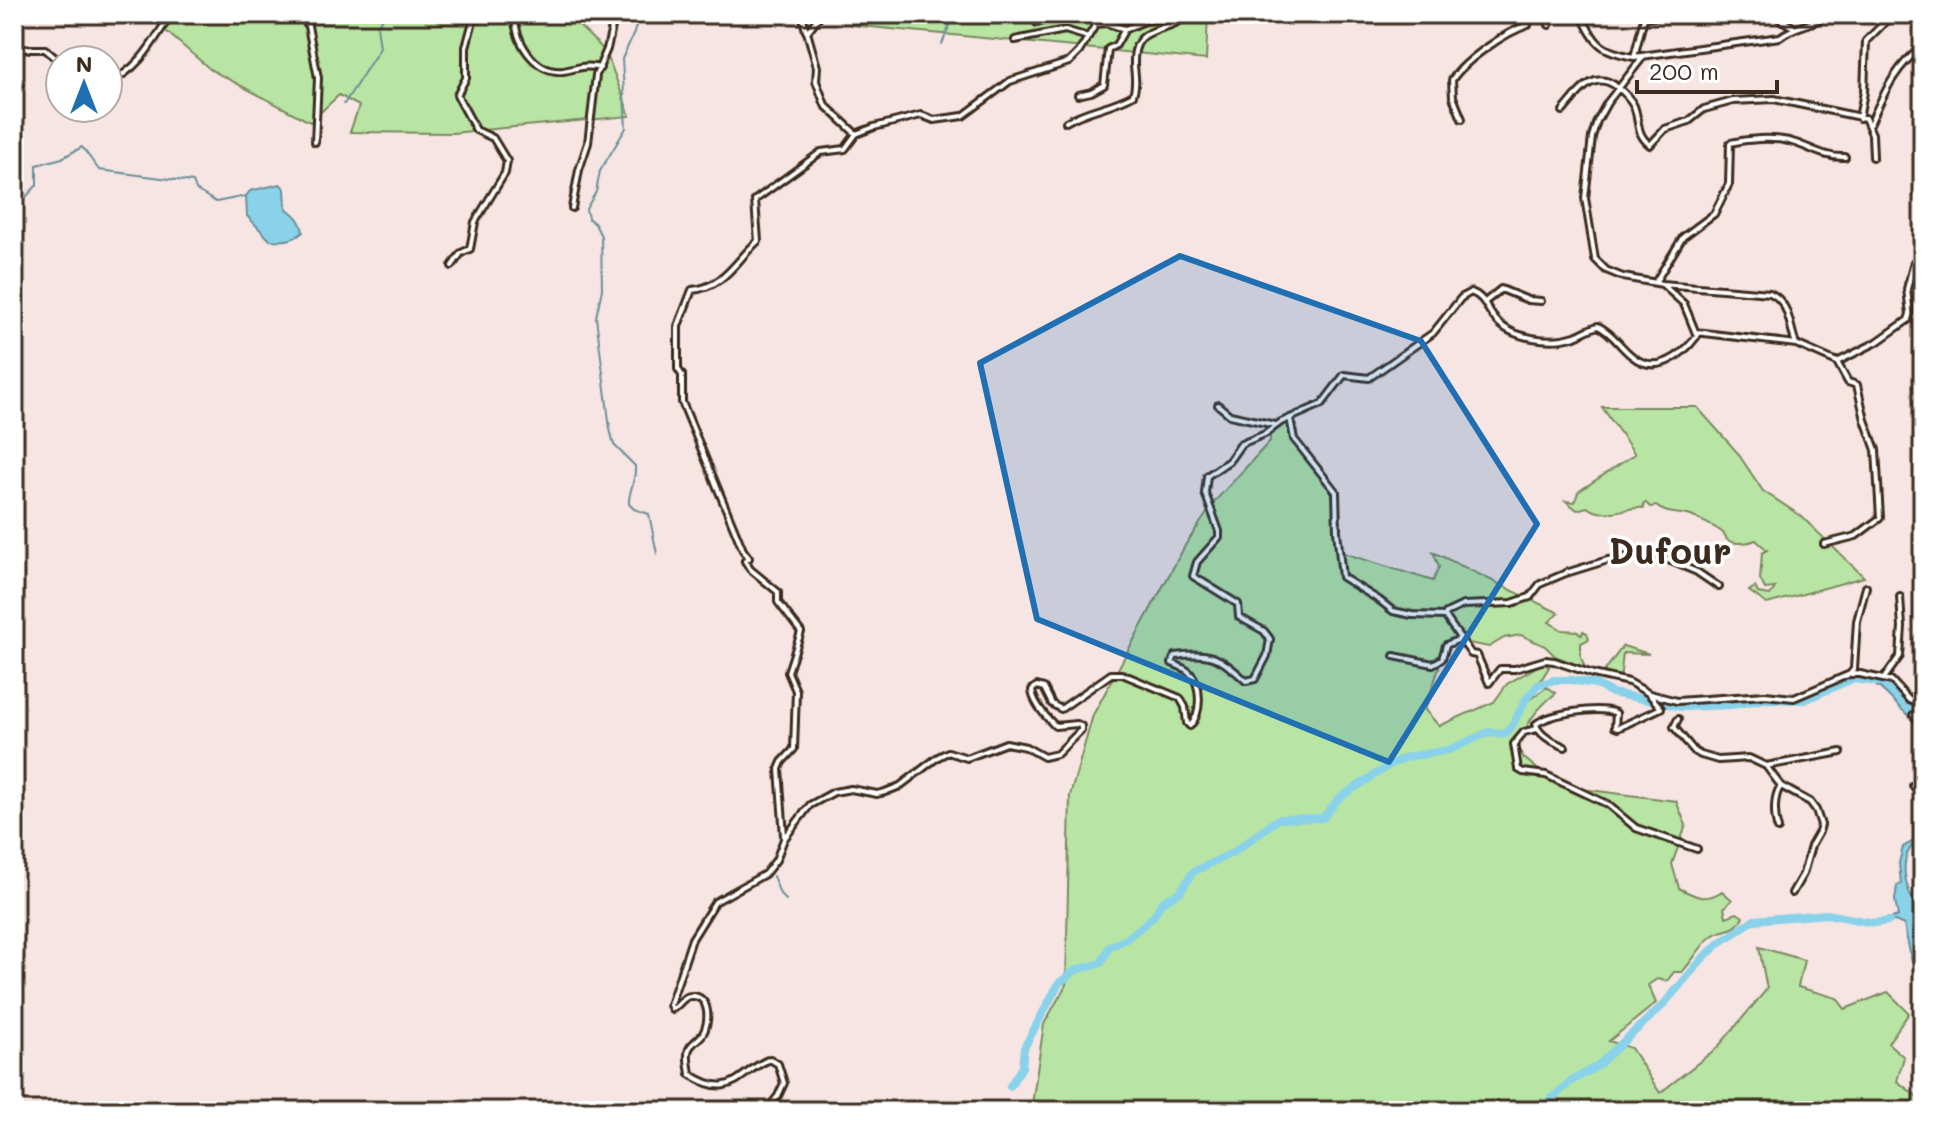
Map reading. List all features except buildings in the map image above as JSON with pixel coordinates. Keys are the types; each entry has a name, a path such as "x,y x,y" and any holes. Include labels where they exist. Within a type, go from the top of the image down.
{"street":[{"path":"124,75 135,66 171,14"},
{"path":"280,14 304,19 318,14"},
{"path":"452,266 461,253 470,249 475,222 505,173 507,161 493,138 476,130 457,95 466,78 466,47 475,14"},
{"path":"515,14 519,41 545,68 563,71 578,65 600,68"},
{"path":"572,208 588,143 593,90 611,38 615,14"},
{"path":"802,14 817,67 816,81 825,105 856,134"},
{"path":"807,32 821,14"},
{"path":"1037,23 1064,14"},
{"path":"1128,14 1136,25"},
{"path":"784,839 779,769 794,749 796,691 788,672 801,632 778,602 778,592 750,569 745,561 749,558 682,402 678,326 692,290 705,289 738,265 758,241 755,200 821,152 845,149 856,134 921,115 934,120 963,116 1010,81 1069,62 1096,24 1101,22 1125,29 1145,21 1188,14 1175,24 1147,33 1136,45 1132,64 1136,77 1133,95 1108,108 1078,114 1066,122"},
{"path":"1462,119 1453,97 1452,80 1473,58 1506,34 1528,25 1526,14"},
{"path":"1548,14 1549,25"},
{"path":"1581,14 1594,42 1614,53 1634,57 1780,37 1793,27 1829,14"},
{"path":"1634,57 1644,18 1682,14"},
{"path":"1772,14 1793,27"},
{"path":"1859,118 1866,41 1893,14"},
{"path":"304,19 317,70 315,142"},
{"path":"1078,95 1104,85 1108,49 1116,45 1125,29"},
{"path":"1015,40 1065,30 1088,37"},
{"path":"1869,127 1890,83 1907,57 1923,47"},
{"path":"25,49 44,49"},
{"path":"766,1111 784,1083 778,1064 770,1059 728,1085 698,1080 690,1074 688,1053 707,1026 707,1006 701,998 692,995 684,998 677,1008 672,1009 670,1005 692,939 715,902 765,874 776,860 784,839 810,805 834,792 851,789 877,794 885,792 900,786 948,752 967,758 1006,743 1026,747 1044,757 1057,754 1081,730 1081,726 1055,726 1033,696 1032,690 1037,686 1044,688 1052,704 1061,709 1111,674 1122,674 1180,698 1190,726 1199,709 1195,680 1187,670 1172,663 1175,656 1214,655 1246,681 1255,679 1267,656 1270,639 1264,631 1239,617 1238,604 1193,576 1197,562 1219,537 1217,522 1205,493 1207,476 1229,461 1241,444 1322,404 1344,375 1369,378 1443,324 1461,298 1471,292 1479,295 1502,327 1521,335 1573,337 1598,326 1639,362 1664,364 1684,352 1697,336 1684,304 1662,284 1623,277 1606,270 1595,259 1585,198 1585,178 1597,121 1643,57"},
{"path":"1563,111 1584,86 1594,80 1609,81 1632,101 1641,138 1650,145 1665,129 1689,121 1704,109 1733,101 1774,99 1865,118 1873,157"},
{"path":"1656,281 1683,237 1714,214 1729,184 1730,143 1742,140 1788,141 1828,158 1845,157"},
{"path":"1837,362 1879,342 1908,320 1909,277 1914,262 1923,261"},
{"path":"1662,284 1777,296 1789,318 1796,344"},
{"path":"1485,302 1501,289 1528,300 1541,301"},
{"path":"1696,332 1796,344 1837,362 1848,382 1857,385 1876,450 1882,511 1880,518 1864,532 1824,544"},
{"path":"1218,405 1230,415 1276,426"},
{"path":"1290,418 1294,439 1336,492 1342,577 1393,611 1445,616"},
{"path":"1445,616 1463,605 1512,603 1530,597 1540,584 1608,560 1628,557 1634,551 1644,550 1697,572 1719,587"},
{"path":"1850,674 1854,669 1857,621 1866,587"},
{"path":"1885,677 1900,656 1900,597"},
{"path":"1445,616 1471,654 1477,655 1489,683 1500,669 1515,669 1545,660 1629,682 1648,693 1677,701 1765,695 1794,698 1850,674 1885,677 1901,689 1909,700 1923,707 1913,715 1920,723 1923,756"},
{"path":"1394,656 1433,664 1442,659 1446,645 1462,638"},
{"path":"1565,747 1550,740 1537,729 1536,724 1543,719 1590,710 1616,713 1615,727 1618,728 1661,708 1648,693"},
{"path":"1678,719 1674,727 1701,755 1718,760 1749,758 1766,766 1781,786 1810,802 1816,810 1821,825 1803,874 1792,893"},
{"path":"1537,729 1524,732 1514,744 1518,769 1546,775 1607,804 1636,828 1697,849"},
{"path":"1766,766 1841,752"},
{"path":"1913,786 1923,780 1923,771"},
{"path":"1778,829 1776,792 1781,786"}],"highlighted area":[{"path":"1180,256 1421,341 1537,524 1389,762 1037,619 980,363"}],"green space":[{"path":"146,14 567,14 606,52 630,116 452,133 350,132 359,106 339,95 310,122 211,70"},
{"path":"854,14 1208,14 1206,60 851,25"},
{"path":"1602,407 1697,407 1737,452 1763,491 1801,516 1864,577 1767,604 1749,591 1755,587 1758,593 1770,595 1775,588 1765,589 1760,579 1762,553 1767,550 1756,540 1732,542 1720,531 1697,519 1656,506 1650,507 1646,503 1643,504 1644,508 1608,513 1587,507 1577,510 1566,501 1575,502 1578,492 1635,454"},
{"path":"1285,419 1296,441 1340,491 1340,552 1433,581 1439,567 1433,552 1559,613 1549,622 1562,630 1577,631 1582,635 1583,631 1587,633 1589,639 1581,643 1585,668 1555,656 1545,646 1521,635 1504,638 1489,647 1453,640 1440,665 1425,710 1439,726 1494,702 1507,684 1543,663 1549,667 1529,700 1547,687 1556,693 1532,717 1525,731 1518,748 1524,758 1558,786 1676,801 1686,825 1672,864 1679,888 1701,897 1722,891 1732,900 1724,908 1726,917 1737,913 1743,917 1736,926 1708,939 1682,972 1674,972 1667,981 1657,979 1648,985 1656,1003 1609,1041 1631,1048 1660,1093 1718,1047 1767,989 1759,947 1804,960 1798,987 1837,998 1845,1009 1888,992 1909,1013 1888,1043 1904,1057 1897,1081 1923,1101 1923,1111 1031,1111 1044,1024 1066,985 1070,796 1093,715 1186,544 1215,501 1270,441 1270,434"},
{"path":"1623,646 1649,654 1623,653 1620,681 1601,676"}],"water":[{"path":"280,184 285,189 286,208 297,218 303,232 288,240 270,240 247,216 246,196 250,191"},
{"path":"1870,678 1889,683 1910,704 1923,710 1923,720 1902,710 1884,691 1870,682"},
{"path":"1923,836 1908,854 1905,875 1911,897 1923,916 1920,937 1923,972 1912,962 1904,925 1895,921 1879,922 1898,916 1895,900 1897,886 1901,884 1899,863 1903,847"}],"waterway":[{"path":"344,104 380,48 377,26 386,14"},
{"path":"639,14 622,59 626,128 600,171 596,192 586,209 588,218 601,236 602,289 596,317 610,429 614,445 635,466 629,504 649,514 657,554"},
{"path":"942,44 954,14"},
{"path":"14,200 25,198 37,185 37,165 62,158 82,147 99,170 193,182 196,190 216,202 246,196"},
{"path":"1010,1086 1022,1067 1024,1048 1059,983 1076,970 1101,963 1110,946 1125,940 1153,917 1162,902 1180,892 1193,872 1234,852 1278,819 1323,818 1338,799 1391,764 1407,757 1449,750 1489,732 1505,734 1538,685 1554,680 1572,680 1595,684 1612,693 1683,707 1732,705 1764,699 1804,700 1852,679 1877,682"},
{"path":"773,876 780,894 786,900"},
{"path":"1538,1111 1570,1082 1597,1066 1663,1005 1703,958 1721,942 1754,920 1827,914 1874,923 1889,921"}],"district":[{"name":"Dufour","path":"1670,551"}]}
